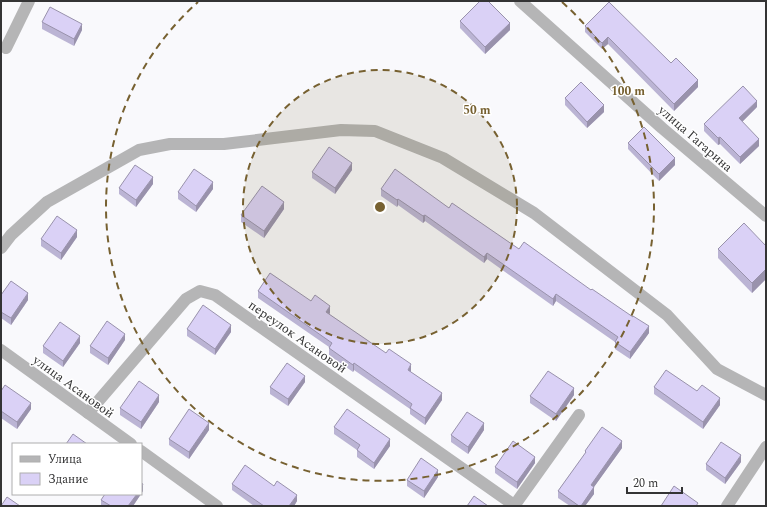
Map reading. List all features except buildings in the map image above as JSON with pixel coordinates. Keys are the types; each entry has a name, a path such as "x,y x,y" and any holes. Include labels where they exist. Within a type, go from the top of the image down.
{"street":[{"path":"6,48 29,1"},
{"name":"улица Гагарина","path":"520,1 662,128 766,216"},
{"path":"1,248 11,235 47,202 139,150 170,144 224,144 341,130 375,131 443,158 534,213 667,315 718,368 766,395"},
{"name":"переулок Асановой","path":"88,413 186,299 200,291 215,295 514,506 579,414"},
{"name":"улица Асановой","path":"1,350 130,443"},
{"path":"727,506 766,447"},
{"path":"142,452 217,506"}]}
